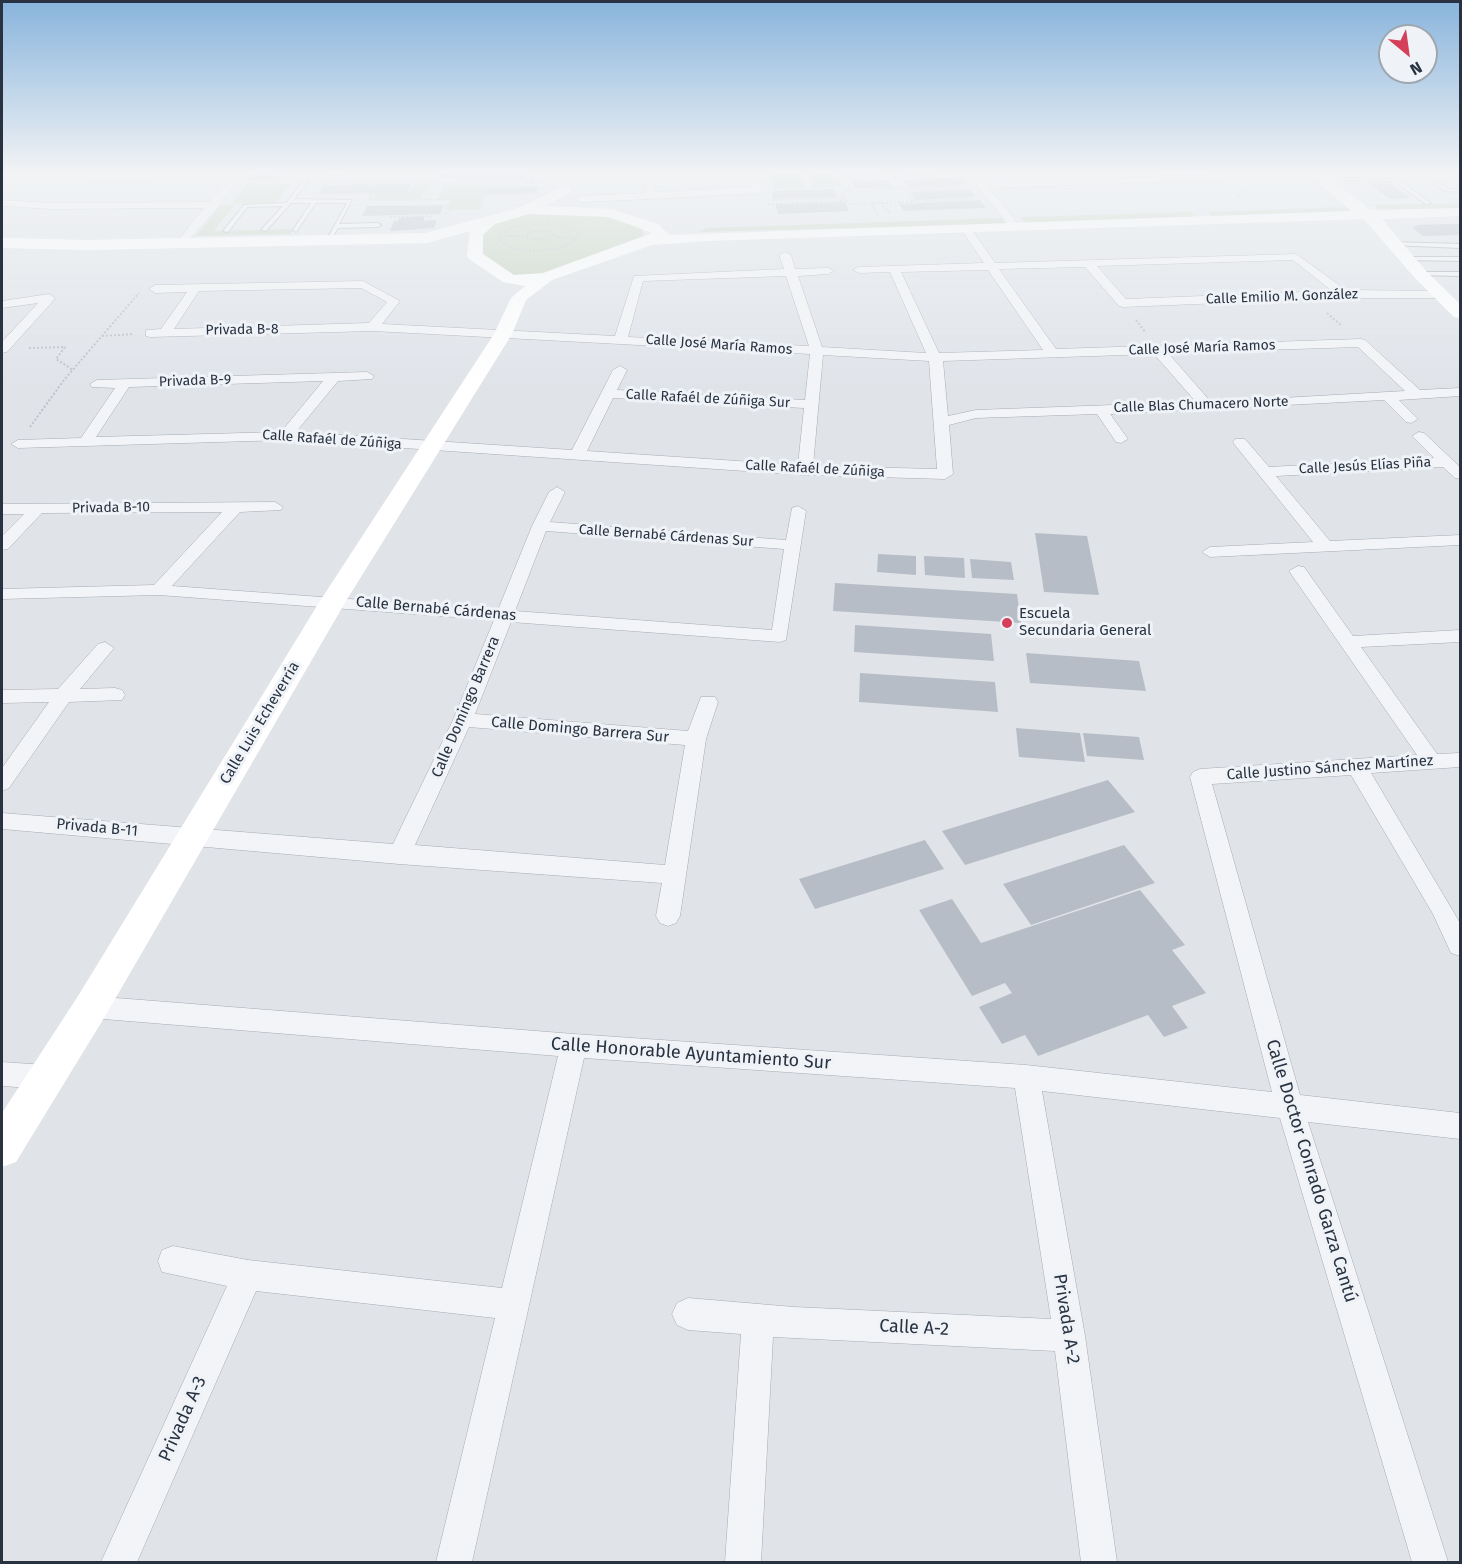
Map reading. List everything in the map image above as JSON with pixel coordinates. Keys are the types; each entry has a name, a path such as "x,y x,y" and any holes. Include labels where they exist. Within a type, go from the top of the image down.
{"main road":[{"path":"2,243 88,245 181,243"},
{"path":"442,243 476,256 514,289"},
{"path":"476,243 476,256"},
{"name":"Calle Luis Echeverría","path":"2,1148 91,1007 333,601 503,334 514,289 630,243"},
{"path":"1392,243 1420,274 1461,313"},
{"path":"6,260 60,253 88,245"}],"street":[{"path":"780,243 792,272 817,351 805,470"},
{"path":"975,243 1052,353"},
{"path":"859,270 1296,257 1343,294"},
{"path":"1088,263 1123,303"},
{"path":"894,269 935,357 939,374 942,422"},
{"path":"621,339 638,278 828,271"},
{"path":"150,287 363,284 394,301 373,327"},
{"path":"165,332 196,288"},
{"name":"Calle Emilio M. González","path":"1123,303 1343,294 1442,294"},
{"path":"2,304 49,298 2,348"},
{"name":"Privada B-8","path":"150,333 373,327 503,334"},
{"name":"Calle José María Ramos","path":"503,334 935,357 1361,344"},
{"path":"1361,344 1418,395"},
{"path":"1158,350 1207,406"},
{"path":"578,454 620,370"},
{"name":"Privada B-9","path":"97,384 367,376"},
{"path":"285,435 334,377"},
{"path":"86,441 124,384"},
{"name":"Calle Blas Chumacero Norte","path":"942,422 976,414 1207,406 1461,392"},
{"name":"Calle Rafaél de Zúñiga Sur","path":"607,394 810,404"},
{"path":"1388,397 1411,419"},
{"path":"1101,410 1121,439"},
{"name":"Calle Rafaél de Zúñiga","path":"18,444 285,435 433,447 578,454 805,470 945,474 942,422"},
{"path":"1419,436 1447,462"},
{"path":"1240,442 1325,546"},
{"name":"Calle Jesús Elías Piña","path":"1264,472 1447,462 1461,475"},
{"name":"Calle Domingo Barrera","path":"399,855 463,720 540,526 556,492"},
{"path":"159,590 236,507"},
{"name":"Privada B-10","path":"2,509 275,507"},
{"path":"2,545 37,509"},
{"path":"792,545 798,511"},
{"name":"Calle Bernabé Cárdenas Sur","path":"540,526 792,545"},
{"path":"1210,552 1461,540"},
{"name":"Calle Bernabé Cárdenas","path":"2,594 159,590 333,601 780,636 792,545"},
{"path":"1298,571 1432,762"},
{"path":"1349,642 1461,636"},
{"path":"2,783 64,694 105,648"},
{"path":"2,696 115,695"},
{"path":"668,916 696,739 708,702"},
{"name":"Calle Domingo Barrera Sur","path":"463,720 696,739"},
{"name":"Calle Justino Sánchez Martínez","path":"1200,777 1461,760"},
{"path":"1357,767 1451,908 1461,946"},
{"name":"Calle Doctor Conrado Garza Cantú","path":"1200,777 1290,1107 1430,1563"},
{"name":"Privada B-11","path":"2,821 192,836"},
{"path":"192,836 399,855 674,875"},
{"name":"Calle Honorable Ayuntamiento Sur","path":"91,1007 574,1046 1026,1077 1461,1126"},
{"path":"454,1563 574,1046"},
{"path":"2,1074 46,1077"},
{"name":"Privada A-2","path":"1026,1077 1069,1336 1099,1563"},
{"path":"174,1261 248,1275 514,1305"},
{"name":"Privada A-3","path":"119,1563 248,1275"},
{"name":"Calle A-2","path":"688,1314 758,1321 1069,1336"},
{"path":"743,1563 758,1321"}],"lane":[{"path":"1392,243 1461,246"},
{"path":"1406,259 1461,259"},
{"path":"1420,274 1461,274"}],"path":[{"path":"503,243 511,248 538,251 560,248 569,243"},
{"path":"538,251 540,243"},
{"path":"60,385 102,336 150,287"},
{"path":"1309,296 1361,344"},
{"path":"1123,303 1158,350"},
{"path":"102,336 150,333"},
{"path":"2,348 65,347 56,359 73,369"}],"green space":[{"path":"482,243 627,243 545,276 519,280 482,256"}],"building":[{"path":"1035,533 1087,536 1099,595 1044,592"},
{"path":"878,554 916,556 916,575 877,572"},
{"path":"924,556 964,558 965,578 925,575"},
{"path":"970,559 1011,562 1014,580 972,578"},
{"path":"835,583 1017,594 1021,623 833,611"},
{"path":"855,625 991,634 994,661 854,652"},
{"path":"1026,653 1139,661 1146,691 1030,683"},
{"path":"860,673 995,682 998,712 859,702"},
{"path":"1016,728 1080,733 1085,762 1019,757"},
{"path":"1083,733 1139,737 1144,760 1087,756"},
{"path":"1108,780 1135,812 965,865 942,831"},
{"path":"925,840 944,869 815,909 799,879"},
{"path":"1124,845 1155,883 1031,925 1003,884"},
{"path":"1140,890 1185,945 1172,950 1206,993 1172,1006 1188,1028 1164,1037 1148,1015 1038,1056 1025,1035 1002,1044 979,1007 1012,993 1005,983 972,996 919,910 952,899 981,943"}],"place":[{"name":"Escuela Secundaria General","path":"1007,623"}]}
